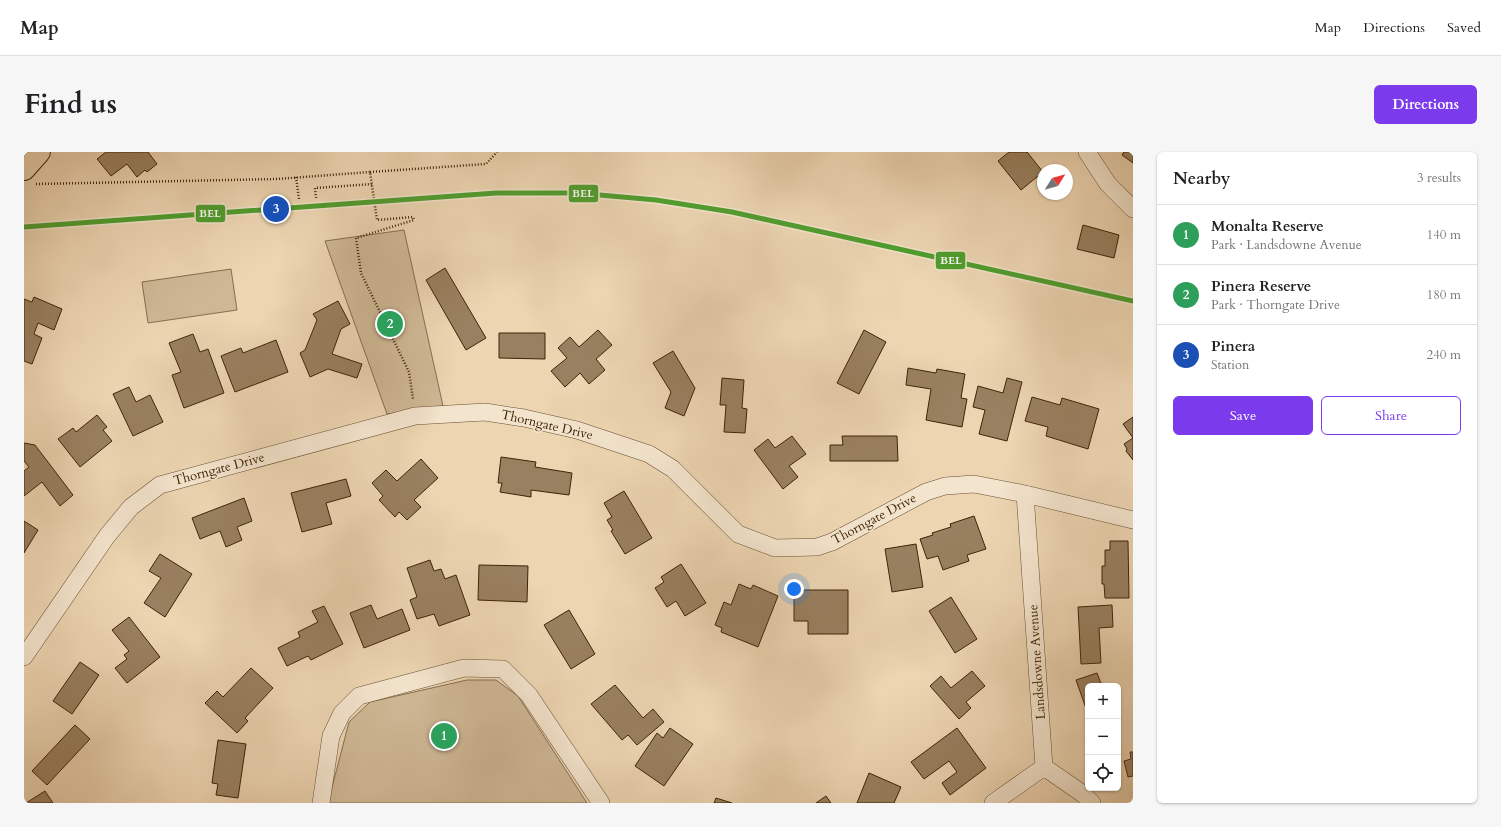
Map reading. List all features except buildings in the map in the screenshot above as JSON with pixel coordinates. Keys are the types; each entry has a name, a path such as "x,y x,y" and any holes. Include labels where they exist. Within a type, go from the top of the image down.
{"street":[{"path":"1087,152 1108,184 1133,208"},
{"name":"Thorngate Drive","path":"24,658 107,536 131,507 160,485 415,416 485,412 524,418 577,430 649,454 673,469 738,534 775,548 817,547 832,542 926,492 945,486 974,484 1025,494 1133,520"},
{"name":"Landsdowne Avenue","path":"1025,494 1044,767"},
{"path":"320,803 331,736 342,713 359,696 464,668 503,669 529,695 601,803"},
{"path":"993,803 1044,767 1083,794 1092,803"}],"path":[{"path":"30,164 104,182 149,183 296,177 486,164 496,152"},
{"path":"370,172 377,220 413,217 414,220 356,238 361,273 410,372 415,416"},
{"path":"296,177 299,199"},
{"path":"316,198 315,188 372,184"}],"shaded area":[{"path":"404,230 443,406 387,414 325,241"},
{"path":"231,269 237,310 148,323 142,282"},
{"path":"467,680 496,680 518,696 587,803 328,803 349,722 370,702"}],"transit line":[{"name":"BEL","path":"24,227 496,193 577,193 656,200 732,212 1133,301"}],"place":[{"name":"Pinera","path":"276,209"},
{"name":"Pinera Reserve","path":"390,324"},
{"name":"Monalta Reserve","path":"444,736"}]}
